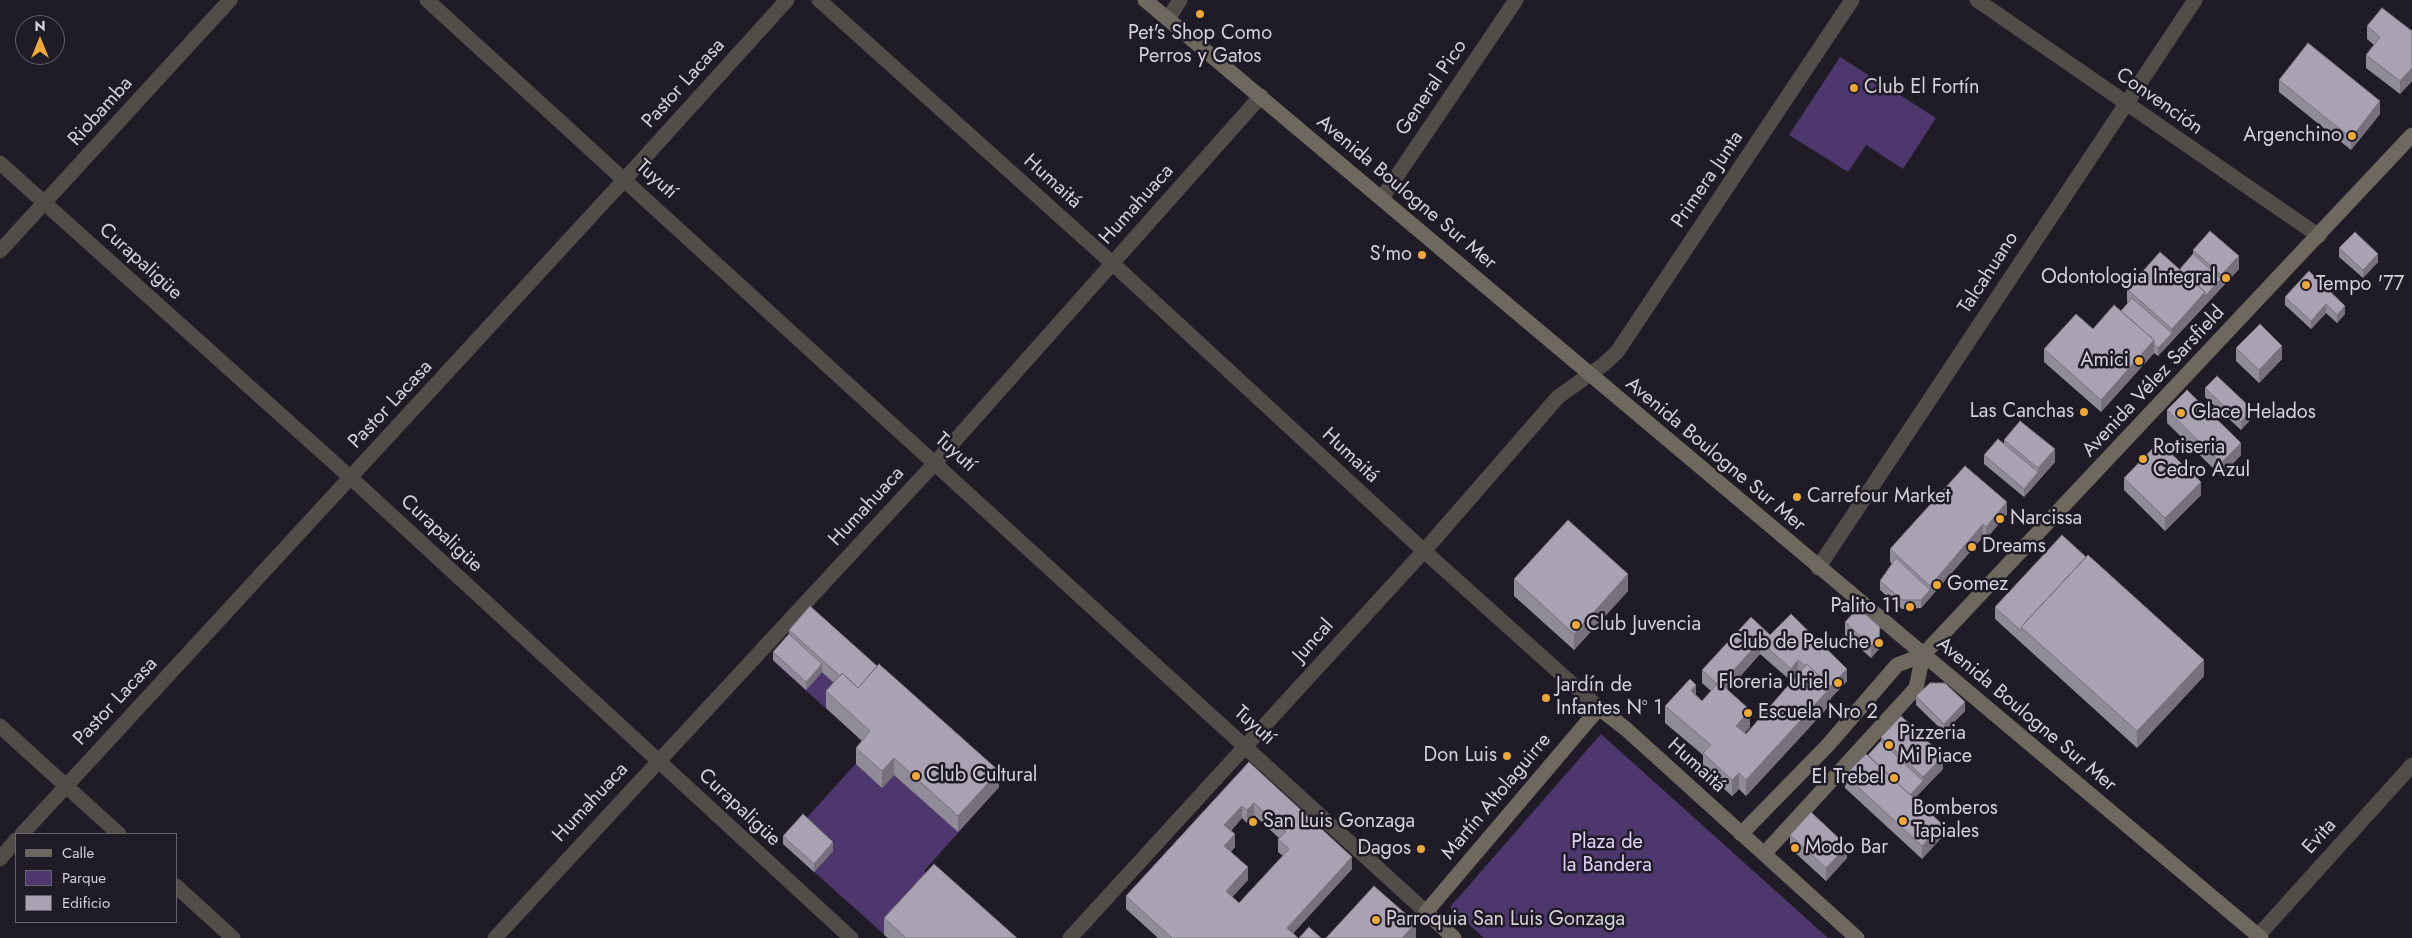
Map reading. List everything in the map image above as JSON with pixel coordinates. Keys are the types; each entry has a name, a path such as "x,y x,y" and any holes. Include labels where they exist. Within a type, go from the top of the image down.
{"main road":[{"name":"Avenida Boulogne Sur Mer","path":"1146,0 2258,937"},
{"name":"Avenida Vélez Sarsfield","path":"1923,655 2412,135"},
{"path":"1741,834 1828,745 1897,665 1923,655"},
{"path":"1764,854 1916,688 1923,655"},
{"name":"Humaitá","path":"1599,708 1626,729 1857,938"},
{"name":"Martín Altolaguirre","path":"1426,912 1599,708"},
{"path":"1828,745 1846,764"},
{"name":"Tuyutí","path":"1426,912 1454,938"}],"street":[{"name":"Riobamba","path":"0,251 230,0"},
{"name":"Tuyutí","path":"427,0 1246,745 1426,912"},
{"name":"Pastor Lacasa","path":"23,833 65,785 351,478 787,0"},
{"name":"Humaitá","path":"820,0 1112,263 1424,551 1599,708"},
{"path":"1168,18 1180,0"},
{"name":"General Pico","path":"1382,198 1516,0"},
{"name":"Primera Junta","path":"1589,373 1603,365 1617,352 1852,0"},
{"name":"Convención","path":"1978,0 2319,236"},
{"name":"Talcahuano","path":"1818,568 2195,0"},
{"name":"Humahuaca","path":"495,938 935,463 1261,96"},
{"name":"Curapaligüe","path":"0,163 351,478 851,938"},
{"name":"Juncal","path":"1070,938 1424,551 1558,397 1589,373"},
{"path":"0,726 118,833"},
{"name":"Evita","path":"2258,937 2412,765"},
{"path":"0,859 15,841"},
{"path":"178,888 233,938"}],"green space":[{"name":"Club El Fortín","path":"1840,57 1936,118 1903,169 1866,145 1848,172 1789,135"},
{"name":"Club Cultural","path":"810,619 999,787 924,871 999,938 888,938 783,844 870,748 773,661"},
{"name":"Plaza de la Bandera","path":"1601,734 1828,938 1484,938 1450,907"}],"building":[{"path":"2382,8 2412,31 2412,68 2400,81 2366,55 2380,37 2367,26"},
{"path":"2308,43 2380,101 2351,138 2279,80"},
{"path":"2210,231 2239,256 2221,275 2193,250"},
{"path":"2355,232 2378,254 2363,270 2339,248"},
{"path":"2160,252 2205,292 2172,329 2127,289"},
{"path":"2193,254 2221,279 2205,296 2205,292 2180,269"},
{"path":"2309,271 2345,306 2337,315 2326,304 2311,321 2285,297"},
{"path":"2132,298 2172,333 2158,348 2154,345 2154,340 2121,311"},
{"path":"2114,305 2154,340 2101,400 2044,349 2076,314 2093,329"},
{"path":"2260,324 2282,346 2259,370 2236,348"},
{"path":"2217,376 2252,409 2241,422 2205,388"},
{"path":"2187,390 2241,443 2221,463 2167,410"},
{"path":"2020,421 2055,449 2038,468 2004,440"},
{"path":"1998,439 2038,472 2024,489 1984,455"},
{"path":"2159,442 2201,482 2165,518 2124,478"},
{"path":"1965,466 2007,502 1986,527 1983,524 1930,586 1890,549"},
{"path":"1568,520 1628,574 1574,634 1514,579"},
{"path":"2062,535 2086,557 2021,627 2021,631 1995,607"},
{"path":"2088,555 2204,660 2137,731 2021,627"},
{"path":"1896,558 1930,590 1921,600 1902,600 1880,581"},
{"path":"810,606 877,666 858,688 842,673 840,676 789,630"},
{"path":"1858,608 1880,627 1879,637 1871,646 1845,622"},
{"path":"1791,614 1847,669 1830,687 1807,664 1805,666 1798,660 1791,669 1760,641 1721,684 1719,682 1717,684 1702,670 1751,617 1770,635"},
{"path":"789,634 822,664 806,682 773,652"},
{"path":"879,664 999,771 958,816 894,758 882,771 856,748 870,731 826,691 842,673 858,688"},
{"path":"1807,664 1831,687 1746,780 1739,773 1732,780 1703,753 1711,745 1665,706 1690,679 1696,685 1691,691 1702,701 1719,682 1750,710 1736,726 1746,734"},
{"path":"1930,683 1945,683 1965,702 1944,724 1916,696"},
{"path":"1901,716 1943,756 1923,777 1881,737"},
{"path":"1881,741 1923,781 1910,795 1868,755"},
{"name":"Bomberos Tapiales","path":"1866,754 1942,824 1922,846 1845,775"},
{"name":"San Luis Gonzaga","path":"1249,762 1352,857 1287,928 1298,938 1172,938 1126,896","holes":["1254,803 1286,832 1278,839 1289,849 1239,903 1226,891 1248,867 1224,846 1235,834 1224,825 1242,806 1247,810"]},
{"path":"1811,812 1847,846 1826,868 1790,835"},
{"path":"803,814 833,842 814,864 783,836"},
{"path":"934,864 1017,938 906,938 884,918"},
{"path":"1374,886 1416,923 1402,938 1326,938"},
{"path":"1309,927 1321,938 1299,938"}],"place":[{"name":"Pet's Shop Como Perros y Gatos","path":"1200,14"},
{"name":"Club El Fortín","path":"1854,88"},
{"name":"Argenchino","path":"2352,136"},
{"name":"S'mo","path":"1422,255"},
{"name":"Odontologia Integral","path":"2226,278"},
{"name":"Tempo '77","path":"2306,285"},
{"name":"Amici","path":"2139,361"},
{"name":"Las Canchas","path":"2084,412"},
{"name":"Glace Helados","path":"2181,413"},
{"name":"Rotiseria Cedro Azul","path":"2143,459"},
{"name":"Carrefour Market","path":"1797,497"},
{"name":"Narcissa","path":"2000,519"},
{"name":"Dreams","path":"1972,547"},
{"name":"Gomez","path":"1937,585"},
{"name":"Palito 11","path":"1910,607"},
{"name":"Club Juvencia","path":"1576,625"},
{"name":"Club de Peluche","path":"1879,643"},
{"name":"Floreria Uriel","path":"1838,683"},
{"name":"Jardín de Infantes Nº 1","path":"1546,698"},
{"name":"Escuela Nro 2","path":"1748,713"},
{"name":"Pizzeria Mi Piace","path":"1889,745"},
{"name":"Don Luis","path":"1507,756"},
{"name":"Club Cultural","path":"916,776"},
{"name":"El Trebel","path":"1894,778"},
{"name":"Bomberos Tapiales","path":"1903,821"},
{"name":"San Luis Gonzaga","path":"1253,822"},
{"name":"Modo Bar","path":"1795,848"},
{"name":"Dagos","path":"1421,849"},
{"name":"Parroquia San Luis Gonzaga","path":"1376,920"}]}
